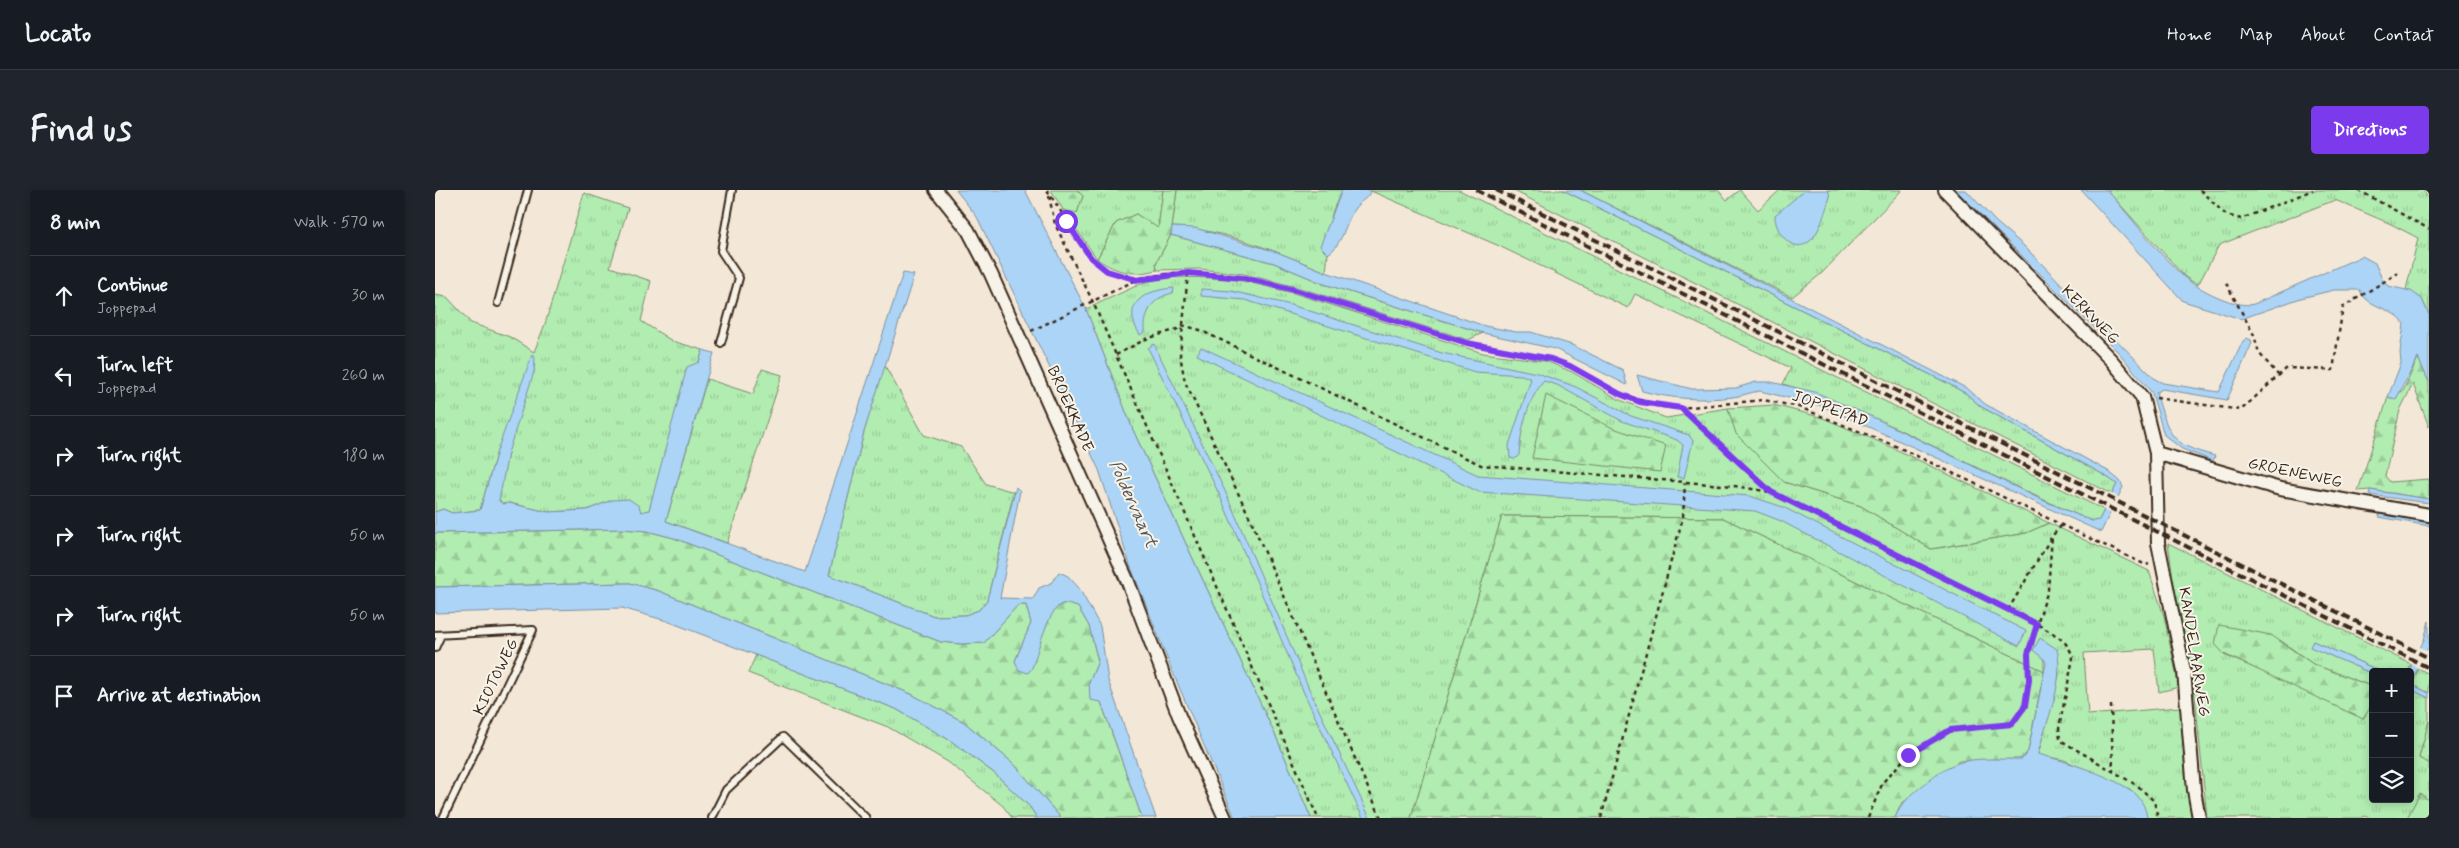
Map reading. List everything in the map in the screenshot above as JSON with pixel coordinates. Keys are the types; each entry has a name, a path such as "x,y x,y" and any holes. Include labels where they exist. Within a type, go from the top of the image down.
{"street":[{"name":"BROEKKADE","path":"936,190 968,230 991,274 1128,582 1179,716 1225,818"},
{"name":"KERKWEG","path":"1945,190 2112,361 2142,398 2157,453 2157,491"},
{"name":"GROENEWEG","path":"2157,453 2280,489 2429,515"},
{"name":"KANDELAARWEG","path":"2157,491 2160,556 2183,671 2194,790 2199,818"}],"lane":[{"path":"498,303 528,190"},
{"path":"721,343 739,278 721,251 732,190"},
{"name":"KIOTOWEG","path":"435,648 438,635 533,630 443,818"},
{"path":"712,818 726,790 783,737 865,818"}],"path":[{"path":"2200,190 2226,215 2241,219 2313,190"},
{"path":"2358,190 2429,229"},
{"path":"1048,191 1055,224 1092,300 1318,818"},
{"name":"JOPPEPAD","path":"1048,191 1091,258 1107,271 1137,280 1188,273 1244,278 1295,290 1467,343 1551,359 1570,366 1620,394 1640,402 1681,408 1763,400 1799,407 1901,448 2146,565 2160,556"},
{"path":"1188,273 1180,354 1185,382 1250,518 1381,818"},
{"path":"2142,398 2164,398 2241,410 2287,368 2333,370 2343,307 2398,273"},
{"path":"1029,332 1092,300 1137,280"},
{"path":"2226,284 2244,319 2255,335 2259,353 2279,376"},
{"path":"1116,355 1153,337 1182,326 1201,330 1481,465 1734,486 1771,492"},
{"path":"1681,408 1771,492 2037,624 2063,639 2070,648 2073,658 2059,728 2060,740 2138,786 2154,800 2158,818"},
{"path":"1601,818 1683,517 1685,483"},
{"path":"2008,610 2052,536 2062,525"},
{"path":"1868,818 1883,782 1908,755 1950,730 2012,724 2025,706 2029,680 2028,654 2047,590 2052,536"},
{"path":"2111,704 2113,771"}],"green space":[{"path":"1051,190 1077,190 1083,196 1077,213 1063,210"},
{"path":"1077,190 1163,190 1158,229 1136,214 1116,223 1097,259 1063,210 1077,213 1083,196"},
{"path":"1163,190 1177,190 1171,235 1156,263 1157,270 1140,273 1126,272 1097,259 1116,223 1136,214 1158,228"},
{"path":"1177,190 1342,190 1333,210 1323,250 1328,254 1326,272 1231,237 1212,232 1172,227"},
{"path":"1459,190 2104,510 2099,521 2092,521 2053,504 1861,412 1783,384 1791,368 1635,294 1628,308 1497,245 1371,191"},
{"path":"1512,190 1563,190 1945,382 1967,394 1980,406 2117,484 2112,494"},
{"path":"1580,190 1718,190 1727,200 1740,190 1758,210 1780,190 1805,190 1803,194 1813,239 1829,197 1828,190 1902,190 1821,274 1792,297"},
{"path":"2107,190 2423,190 2429,200 2429,315 2422,299 2406,290 2418,238 2335,200 2219,245 2198,285 2185,277"},
{"path":"584,193 628,208 610,267 651,281 641,321 672,341 703,350 649,510 641,512 612,500 587,510 548,512 509,503 503,504 498,498 508,453 497,451 480,510 452,513 443,509 435,512 435,295 447,297 471,323 510,337 534,352 545,324"},
{"path":"1171,235 1274,263 1324,284 1483,333 1468,340 1296,287 1244,274 1199,269 1157,270 1156,263"},
{"path":"1175,277 1222,278 1244,281 1294,293 1483,353 1546,361 1572,372 1620,400 1666,418 1728,408 1737,434 1784,482 1861,506 1931,549 2026,533 2049,523 2149,571 2164,616 2179,687 2159,692 2154,649 2084,653 2088,715 2180,707 2192,818 2147,818 2130,789 2064,760 2038,755 2059,675 2057,649 2044,659 2044,671 1723,518 1502,516 1411,818 1311,818 1277,739 1133,430 1086,309 1147,281"},
{"path":"2418,358 2429,382 2429,427 2413,384 2400,410 2385,476 2390,482 2429,479 2429,499 2370,490 2358,491 2388,397 2403,391"},
{"path":"884,364 924,435 961,447 986,484 1014,492 987,600 979,610 965,615 934,616 829,575 864,432"},
{"path":"762,369 782,375 727,543 666,521 707,379 753,394"},
{"path":"1546,395 1613,428 1666,446 1660,472 1532,458"},
{"path":"1774,405 1823,418 1889,446 2049,523 2026,533 1931,549 1861,506 1784,482 1736,434 1728,408"},
{"path":"1502,516 1723,518 2044,671 2028,751 2022,759 1959,761 1901,804 1895,818 1411,818"},
{"path":"623,529 647,531 674,538 941,642 961,644 984,643 1018,605 1026,605 1031,623 1015,661 1057,607 1065,603 1078,607 1089,626 1098,661 1089,683 1101,702 1142,818 1061,818 1014,764 964,722 911,694 659,591 630,583 435,587 435,533"},
{"path":"2168,543 2411,664 2410,668 2373,668 2313,641 2311,647 2369,672 2369,685 2313,664 2280,640 2224,655 2276,677 2369,708 2369,803 2414,803 2414,691 2429,698 2429,721 2419,758 2429,763 2429,818 2372,818 2364,816 2363,818 2207,818 2195,696 2177,605"},
{"path":"2219,625 2271,635 2313,664 2369,685 2369,710 2363,719 2224,654 2215,644"},
{"path":"756,655 896,709 951,741 994,773 1030,807 1037,818 1012,818 1003,806 948,762 888,727 748,673"},
{"path":"2418,668 2429,674 2429,693 2414,686"},
{"path":"2429,721 2429,763 2419,758"},
{"path":"2420,793 2429,801 2429,818 2407,818"}],"water":[{"name":"Poldervaart","path":"956,190 1025,190 1086,309 1133,430 1277,739 1311,818 1235,818 1171,668 1130,565 1099,470 977,217"},
{"path":"1342,190 1371,190 1368,196 1355,208 1337,245 1328,254 1320,246"},
{"path":"1563,190 1580,190 1968,389 1985,404 2108,471 2120,481 2123,487 2101,532 1822,406 1760,391 1733,397 1698,399 1665,396 1642,391 1637,375 1692,389 1736,388 1756,382 1771,382 1815,392 1877,419 2042,500 2092,521 2099,520 2117,484 1980,406 1967,394 1945,382"},
{"path":"1805,190 1828,190 1830,197 1814,237 1804,245 1797,246 1791,244 1781,234 1775,215"},
{"path":"1956,190 1966,190 2155,379 2163,383 2219,392 2243,341 2247,338 2251,340 2252,343 2227,400 2162,389 2156,393 2169,429 2174,436 2188,447 2215,456 2213,461 2182,449 2164,435 2152,393 2120,354"},
{"path":"2081,190 2107,190 2154,246 2184,277 2198,287 2218,297 2238,304 2254,304 2362,256 2375,263 2382,279 2388,286 2411,291 2422,299 2429,315 2429,382 2418,358 2396,399 2388,397 2401,363 2400,352 2404,324 2394,314 2368,301 2360,290 2334,290 2301,298 2241,319 2183,301"},
{"path":"1172,227 1195,228 1277,252 1326,272 1485,326 1516,332 1531,332 1572,345 1623,370 1627,385 1555,349 1483,333 1324,284 1274,263 1171,235"},
{"path":"903,273 914,275 864,432 829,575 934,616 965,615 979,610 987,600 1016,487 1020,491 1000,598 1033,599 1039,588 1051,583 1059,572 1068,576 1079,588 1100,626 1108,680 1156,818 1142,818 1101,702 1090,700 1089,683 1098,661 1089,626 1078,607 1062,604 1052,614 1032,668 1028,673 1019,670 1015,661 1031,623 1026,605 1018,605 984,643 961,644 941,642 674,538 647,531 623,529 435,533 435,512 443,509 452,513 480,510 497,451 532,355 535,358 534,372 508,453 499,501 503,504 509,503 548,512 587,510 612,500 629,499 639,506 641,512 649,510 687,367 699,362 703,350 714,353 666,521 805,572"},
{"path":"1174,288 1173,293 1160,298 1151,306 1146,318 1145,332 1140,335 1134,324 1133,315 1134,307 1138,301 1153,292"},
{"path":"1201,289 1231,291 1291,305 1442,353 1537,373 1576,387 1631,416 1689,435 1693,441 1684,478 1677,477 1683,445 1677,440 1622,421 1557,385 1544,381 1529,406 1521,436 1519,455 1515,459 1510,458 1509,445 1531,379 1522,375 1475,372 1245,300 1201,296"},
{"path":"1154,344 1226,493 1310,691 1370,818 1363,818 1304,693 1220,496 1148,348"},
{"path":"1201,347 1478,475 1750,496 1783,507 2026,631 2019,646 1781,521 1755,511 1479,492 1197,355"},
{"path":"2370,490 2429,499 2429,503 2369,495"},
{"path":"2380,513 2429,522 2429,526 2379,517"},
{"path":"630,583 659,591 911,694 964,722 1014,764 1061,818 1037,818 1030,807 994,773 951,741 896,709 667,621 622,608 435,613 435,587"},
{"path":"2429,621 2429,646 2414,676 2414,668 2410,668 2424,640"},
{"path":"2040,638 2057,649 2059,675 2038,754 2085,768 2120,783 2139,797 2144,805 2147,818 1895,818 1900,808 1910,797 1946,768 1968,760 2022,759 2028,751 2046,663 2033,650"},
{"path":"2313,641 2373,668 2369,668 2369,672 2310,647"},
{"path":"2414,686 2429,693 2429,698 2414,691"}],"pier":[{"path":"2110,493 2120,498 2111,514 2102,509"},
{"path":"2418,646 2429,652 2420,669 2409,663"}],"railway":[{"path":"1476,190 2429,668"},
{"path":"1496,190 2429,658"}],"route":[{"path":"1066,221 1091,258 1107,271 1137,280 1149,276 1175,273 1215,274 1244,278 1295,290 1489,349 1551,359 1570,366 1620,394 1640,402 1670,408 1681,408 1771,492 2037,624 2028,654 2029,680 2025,706 2012,724 1950,730 1908,755"}]}
